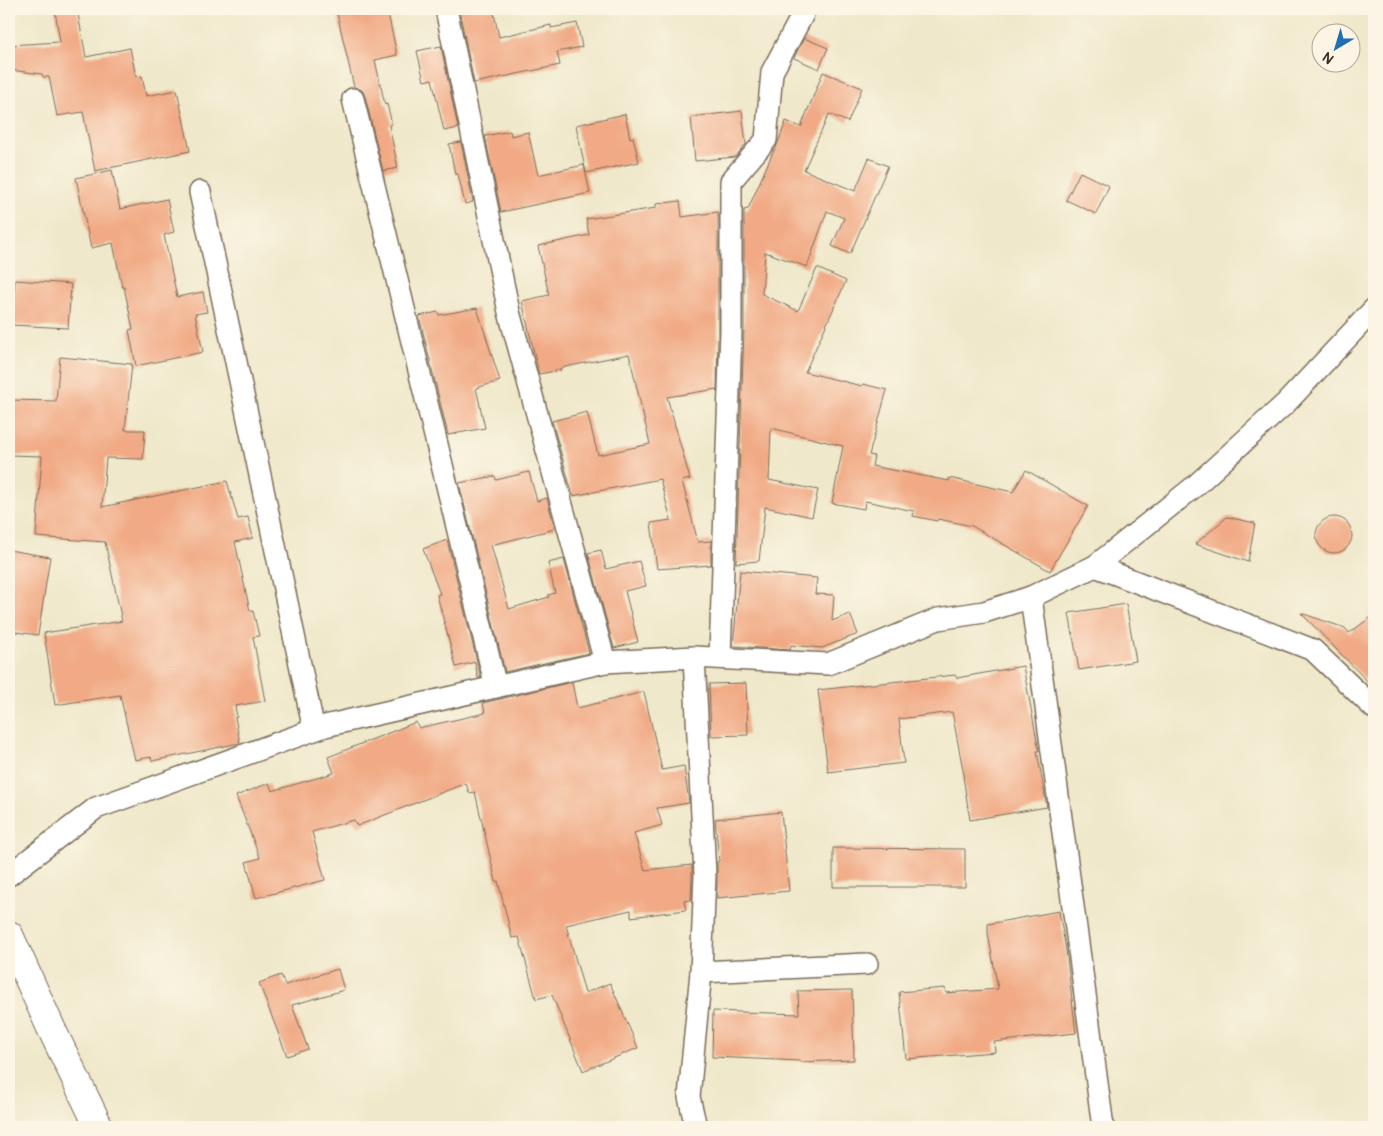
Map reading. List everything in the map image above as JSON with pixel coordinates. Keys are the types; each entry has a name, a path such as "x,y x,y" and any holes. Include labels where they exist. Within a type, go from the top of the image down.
{"main road":[{"path":"9,935 99,1127"}],"street":[{"path":"446,9 509,312 605,662"},
{"path":"720,658 731,330 731,181 766,140 772,72 804,9"},
{"path":"354,98 496,687"},
{"path":"200,192 314,730"},
{"path":"9,875 96,808 325,726 605,662 694,657 828,664 938,619 984,612 1031,597 1095,566 1195,486 1286,403 1374,309"},
{"path":"1095,566 1313,650 1374,708"},
{"path":"1031,597 1103,1127"},
{"path":"694,657 705,875 702,972 689,1097 696,1127"},
{"path":"702,972 867,964"}],"building":[{"path":"77,9 86,57 130,48 136,77 142,76 146,96 177,90 190,151 95,171 83,112 57,116 49,77 43,77 42,74 9,70 9,45 60,42 55,11"},
{"path":"336,9 387,9 397,55 375,60 385,105 387,104 392,124 389,125 398,168 383,171 365,96 362,90 354,87"},
{"path":"459,9 493,9 499,37 551,25 551,28 577,23 582,47 557,52 560,65 474,83"},
{"path":"804,38 828,48 819,69 794,58"},
{"path":"441,46 458,128 444,131 432,79 424,81 417,51"},
{"path":"823,72 862,88 848,122 829,114 804,170 855,191 869,158 888,166 850,254 832,246 844,218 827,211 807,267 765,252 762,294 798,311 817,268 846,281 805,372 887,390 869,455 874,456 872,466 949,481 949,478 1013,492 1026,470 1088,506 1050,571 972,526 913,516 914,511 865,501 864,509 832,503 843,446 771,428 769,480 818,490 812,517 765,507 759,561 736,563 744,330 744,210 748,209 776,148 786,121 801,127"},
{"path":"742,111 746,144 735,157 695,161 691,117"},
{"path":"625,114 630,138 633,137 639,162 586,173 576,125"},
{"path":"510,131 511,136 528,132 538,175 584,165 590,193 501,212 485,136"},
{"path":"461,142 473,202 465,204 458,174 455,174 449,144"},
{"path":"112,170 120,209 167,199 174,232 164,235 177,297 203,292 207,312 195,314 203,352 136,366 129,330 133,329 113,243 91,248 76,178"},
{"path":"1080,172 1109,186 1096,214 1066,200"},
{"path":"680,201 682,217 718,212 717,389 667,397 690,479 682,481 698,542 711,541 711,565 657,569 651,523 671,520 660,479 573,496 552,421 587,412 598,455 650,444 629,354 539,374 522,301 549,295 538,246 589,235 586,219 656,208 656,204"},
{"path":"15,280 71,284 68,328 12,325"},
{"path":"477,308 500,381 476,388 485,428 448,435 419,316 438,312 439,315"},
{"path":"60,357 132,364 125,430 145,430 143,459 106,458 102,507 227,481 238,519 248,517 253,538 235,542 250,611 253,611 259,636 253,637 265,701 235,706 240,743 152,761 151,757 135,760 120,695 55,705 44,633 122,621 105,542 36,537 42,456 9,455 9,400 56,401"},
{"path":"529,472 537,501 547,498 555,529 491,545 509,609 549,597 548,595 555,593 548,563 564,559 589,653 505,672 459,483 495,476 496,480"},
{"path":"1227,517 1255,523 1248,562 1195,544"},
{"path":"1334,517 1346,523 1352,535 1346,547 1334,553 1322,547 1316,535 1322,523"},
{"path":"447,540 481,678 478,678 475,662 456,667 437,595 440,594 423,549"},
{"path":"9,550 50,557 38,635 9,631"},
{"path":"601,550 606,569 639,561 646,586 625,591 638,642 614,648 588,553"},
{"path":"740,571 817,578 815,594 834,595 832,621 850,614 858,634 822,648 791,645 790,650 733,646"},
{"path":"1126,604 1136,661 1079,670 1069,613"},
{"path":"1301,613 1345,628 1349,633 1374,615 1374,688"},
{"path":"1023,666 1039,751 1037,751 1047,807 970,820 952,712 899,719 904,763 828,772 818,690 955,675 957,678"},
{"path":"572,682 577,708 644,692 662,770 684,766 689,803 657,808 662,825 634,833 645,870 692,865 691,900 684,901 686,910 631,917 631,910 566,925 585,993 610,983 638,1048 583,1071 552,995 536,999 519,937 512,938 498,881 496,882 475,792 469,793 466,783 357,826 354,820 312,832 325,880 256,898 246,862 260,858 236,796 269,783 272,791 334,773 328,757 416,722 419,728 485,713 483,703"},
{"path":"746,683 748,735 711,736 709,684"},
{"path":"781,812 789,891 717,898 717,862 719,861 715,819"},
{"path":"833,848 965,849 965,887 833,887"},
{"path":"1059,911 1066,950 1076,1033 994,1042 995,1052 906,1059 899,992 945,988 946,993 998,989 988,924"},
{"path":"338,969 344,990 292,1005 308,1049 287,1056 259,983 281,975 285,985"},
{"path":"852,990 854,1060 800,1062 712,1057 713,1011 799,1014 798,991"}]}
